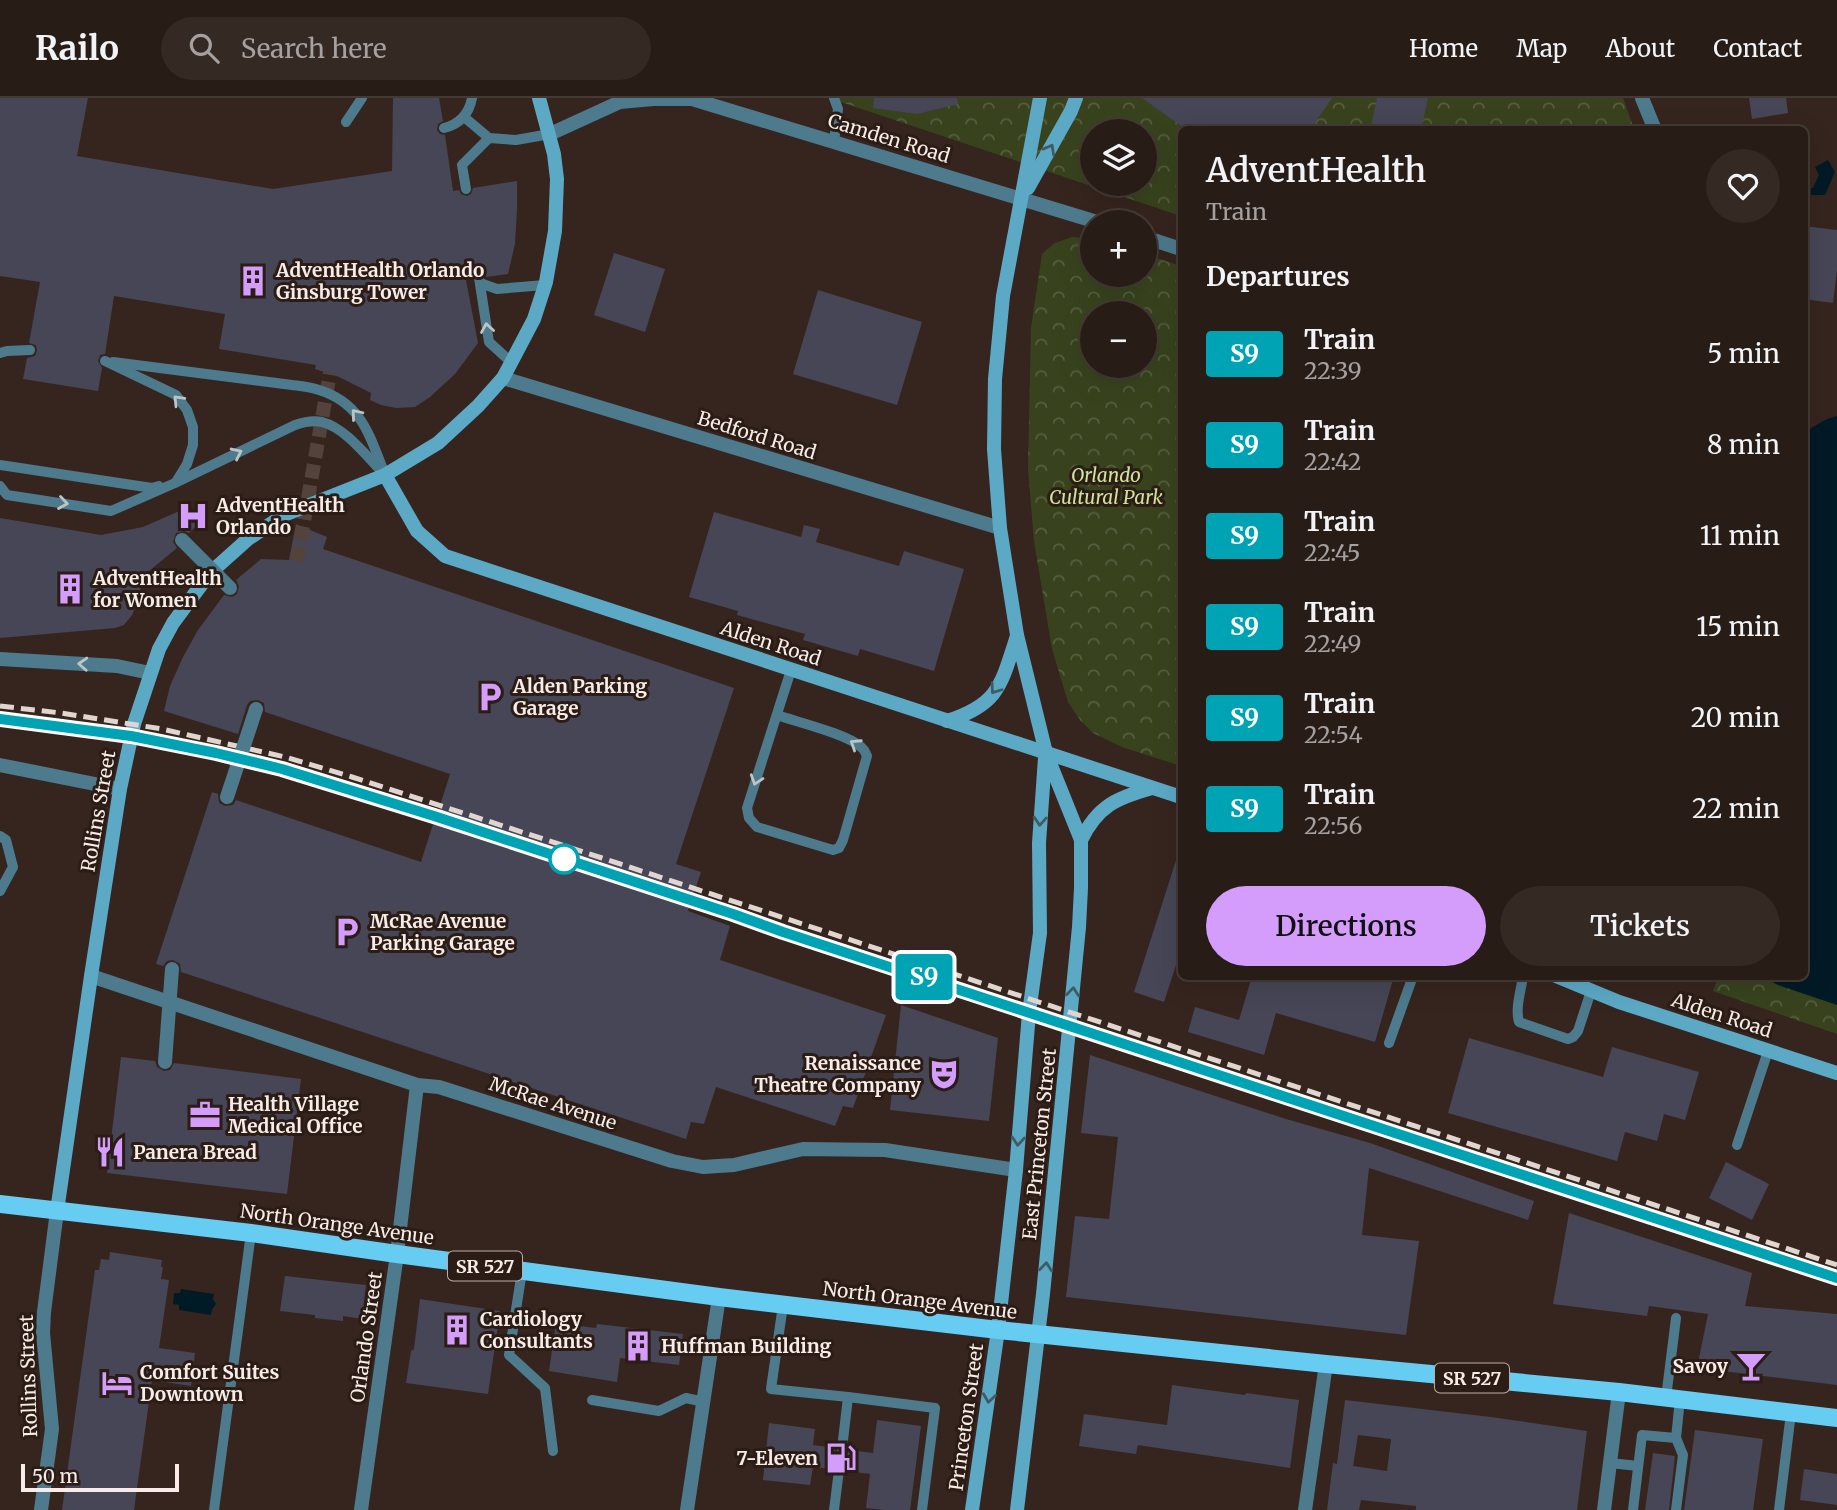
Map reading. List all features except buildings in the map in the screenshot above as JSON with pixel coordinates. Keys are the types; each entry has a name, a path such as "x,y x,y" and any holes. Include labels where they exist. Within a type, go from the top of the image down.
{"main road":[{"name":"North Orange Avenue","path":"0,1204 251,1233 719,1297 1039,1335 1619,1392 1837,1418"}],"street":[{"name":"Rollins Street","path":"41,1510 52,1429 43,1333 44,1312 57,1211 120,789 134,724 150,673 173,623 210,573 248,539 284,515 386,475 438,443 478,406 503,378 534,319 545,285 555,231 557,179 550,134 539,98"},
{"name":"Camden Road","path":"550,134 620,102 659,98 692,99 1080,217"},
{"name":"East Princeton Street","path":"1039,1335 1079,927 1081,841 1046,753 1017,635 1000,528 994,449 995,379 1003,296 1040,98"},
{"name":"East Princeton Street","path":"1023,199 1076,98"},
{"path":"1642,98 1653,126"},
{"path":"1157,241 1178,248"},
{"name":"Bedford Road","path":"503,378 1000,528"},
{"name":"Alden Road","path":"386,475 417,531 445,556 1178,796"},
{"path":"182,540 230,588"},
{"path":"947,721 966,715 985,703 1001,683 1017,635"},
{"path":"0,659 117,666 150,673"},
{"path":"227,797 256,709"},
{"name":"East Princeton Street","path":"998,1330 1016,1170 1028,1025 1040,933 1039,843 1046,753"},
{"path":"0,765 120,789"},
{"path":"1081,841 1090,822 1101,810 1126,795 1152,788"},
{"path":"165,1062 172,970"},
{"name":"McRae Avenue","path":"91,976 416,1085 439,1087 672,1161 703,1167 734,1165 803,1149 885,1150 1016,1170"},
{"name":"Alden Road","path":"1567,980 1591,991 1837,1073"},
{"name":"Orlando Street","path":"361,1510 397,1254 416,1085"},
{"path":"691,1510 719,1297"},
{"name":"Princeton Street","path":"972,1510 998,1330"},
{"path":"1017,1510 1039,1335"},
{"path":"1305,1510 1326,1364"},
{"path":"1604,1510 1619,1392"}],"lane":[{"path":"346,122 362,98"},
{"path":"444,128 464,117 472,98"},
{"path":"834,98 838,109 834,142"},
{"path":"464,117 489,138 516,141 550,134"},
{"path":"466,189 462,165 489,138"},
{"path":"512,362 489,342 479,281 497,289 545,285"},
{"path":"0,353 30,350"},
{"path":"0,465 152,488 175,483 187,464 193,445 193,427 187,410 176,395 105,361 319,390 347,404 362,420 386,475"},
{"path":"0,486 7,495 111,511 308,421 320,422 341,431 386,475"},
{"path":"777,715 844,737 865,751 867,756 839,848 833,850 757,827 749,818 747,808 791,670"},
{"path":"0,836 6,840 13,867 0,891"},
{"path":"1389,1044 1412,980"},
{"path":"1523,980 1517,1018 1519,1022 1567,1039 1578,1031 1591,991"},
{"path":"1737,1145 1768,1051"},
{"path":"214,1510 251,1233"},
{"path":"522,1271 509,1355 545,1388 553,1451"},
{"path":"783,1305 771,1389 935,1408 922,1510"},
{"path":"1676,1318 1673,1399 1675,1438 1683,1455 1676,1510"},
{"path":"842,1449 848,1397"},
{"path":"592,1400 659,1411 686,1398 704,1402"},
{"path":"1779,1510 1791,1412"},
{"path":"1633,1510 1642,1435 1675,1438"},
{"path":"1610,1463 1638,1466"},
{"path":"834,1510 839,1470"}],"green space":[{"path":"829,98 1623,98 1633,126 1178,126 1178,215 1121,196 1157,196 1157,119 1080,119 1080,182"},
{"name":"Orlando Cultural Park","path":"1072,237 1080,238 1080,287 1157,287 1157,258 1178,265 1178,765 1122,747 1093,733 1068,702 1052,649 1034,541 1028,468 1031,328 1042,254 1055,243"},
{"path":"1837,939 1837,1034 1713,991 1717,980 1808,980 1808,972"}],"water":[{"path":"1828,160 1835,172 1825,195 1811,195 1811,188 1819,175 1815,167"},
{"path":"1837,416 1837,1005 1769,980 1808,980 1808,430"},
{"path":"181,1289 214,1294 216,1304 211,1315 179,1310 179,1305 173,1304 174,1293 180,1293"}],"tunnel":[{"path":"297,561 330,373"}],"railway":[{"path":"0,706 162,729 285,757 352,777 1837,1265"},
{"path":"0,719 160,742 282,769 348,789 1837,1278"}],"train":[{"name":"S9","path":"0,719 109,733 216,753 348,789 1837,1278"}],"place":[{"name":"AdventHealth Orlando Ginsburg Tower","path":"253,281"},
{"name":"AdventHealth Orlando","path":"193,516"},
{"name":"AdventHealth for Women","path":"70,589"},
{"name":"Alden Parking Garage","path":"490,697"},
{"name":"McRae Avenue Parking Garage","path":"347,932"},
{"name":"Renaissance Theatre Company","path":"944,1074"},
{"name":"Health Village Medical Office","path":"205,1115"},
{"name":"Panera Bread","path":"110,1152"},
{"name":"Cardiology Consultants","path":"457,1330"},
{"name":"Huffman Building","path":"638,1346"},
{"name":"Savoy","path":"1751,1366"},
{"name":"Comfort Suites Downtown","path":"117,1383"},
{"name":"7-Eleven","path":"841,1458"}]}
